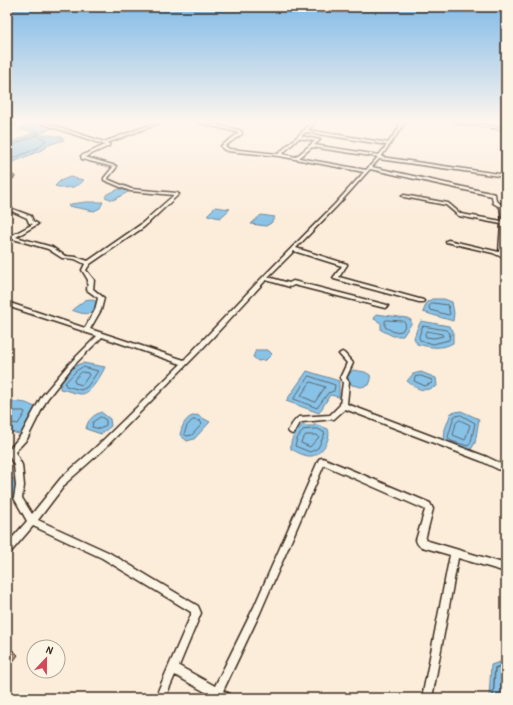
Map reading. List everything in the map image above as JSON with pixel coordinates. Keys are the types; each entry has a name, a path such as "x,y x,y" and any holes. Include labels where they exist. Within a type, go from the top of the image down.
{"street":[{"path":"83,156 83,158 115,167 105,179 130,190 177,194 142,226 88,263 84,270 91,280 90,290 101,298 98,310 86,331"},
{"path":"284,156 494,194 494,202 503,209 501,255"},
{"path":"372,156 506,176"},
{"path":"7,550 64,480 99,449 185,363 379,157"},
{"path":"7,176 12,177 7,180"},
{"path":"404,196 447,204 460,215 503,223"},
{"path":"7,208 30,217 31,222 36,224 7,240"},
{"path":"12,237 50,248 64,257 76,258 88,263"},
{"path":"448,241 495,252 506,258"},
{"path":"293,249 345,265 336,278 421,301"},
{"path":"265,278 290,285 293,283 385,306"},
{"path":"7,304 100,336 162,354 185,363"},
{"path":"100,336 72,365 44,398 24,437 11,452 18,465 20,486 18,498 32,521 104,555 195,609 195,616 160,698"},
{"path":"292,431 301,419 332,417 343,406 346,382 343,378 350,363 342,354"},
{"path":"343,406 352,408 484,459 506,470"},
{"path":"173,668 222,695 257,610 322,461 427,506 429,509 420,540 422,543 506,568"},
{"path":"427,698 455,553"}],"water":[{"path":"7,156 28,156 7,165"},
{"path":"70,177 84,180 71,188 55,186 60,181"},
{"path":"119,189 130,191 113,200 105,197 107,194"},
{"path":"103,202 100,208 94,211 68,206 71,204"},
{"path":"215,207 230,209 220,218 207,215"},
{"path":"261,215 275,217 271,223 266,226 251,224"},
{"path":"90,299 98,302 94,310 88,314 72,310 85,300"},
{"path":"432,299 444,299 452,302 454,313 453,321 423,312 427,302"},
{"path":"376,314 407,318 411,320 411,324 403,336 393,336 381,330 381,323 374,319"},
{"path":"421,321 449,326 453,330 453,343 444,347 430,347 417,344 414,338"},
{"path":"256,350 268,350 272,354 266,360 258,361 253,357"},
{"path":"83,363 105,367 92,388 81,394 60,389 60,385 69,371 75,366"},
{"path":"353,370 365,372 370,375 371,380 369,385 361,387 352,385 347,379 348,375"},
{"path":"307,371 339,381 339,397 330,395 319,413 286,401"},
{"path":"421,372 436,378 437,386 422,390 418,389 407,381 413,374"},
{"path":"11,401 26,403 37,408 23,435 7,431 7,404"},
{"path":"461,411 479,419 475,443 470,451 449,444 444,440 445,429 451,413"},
{"path":"101,412 110,419 111,426 101,434 86,429 91,418"},
{"path":"197,415 210,422 194,439 187,441 180,435 182,428 187,419"},
{"path":"303,424 306,426 314,426 315,424 328,429 329,437 323,449 316,455 304,455 291,449 292,439"},
{"path":"7,476 17,482 15,495 7,503"},
{"path":"506,660 506,698 489,698 491,665"}],"building":[{"path":"7,646 14,651 7,661"}]}
